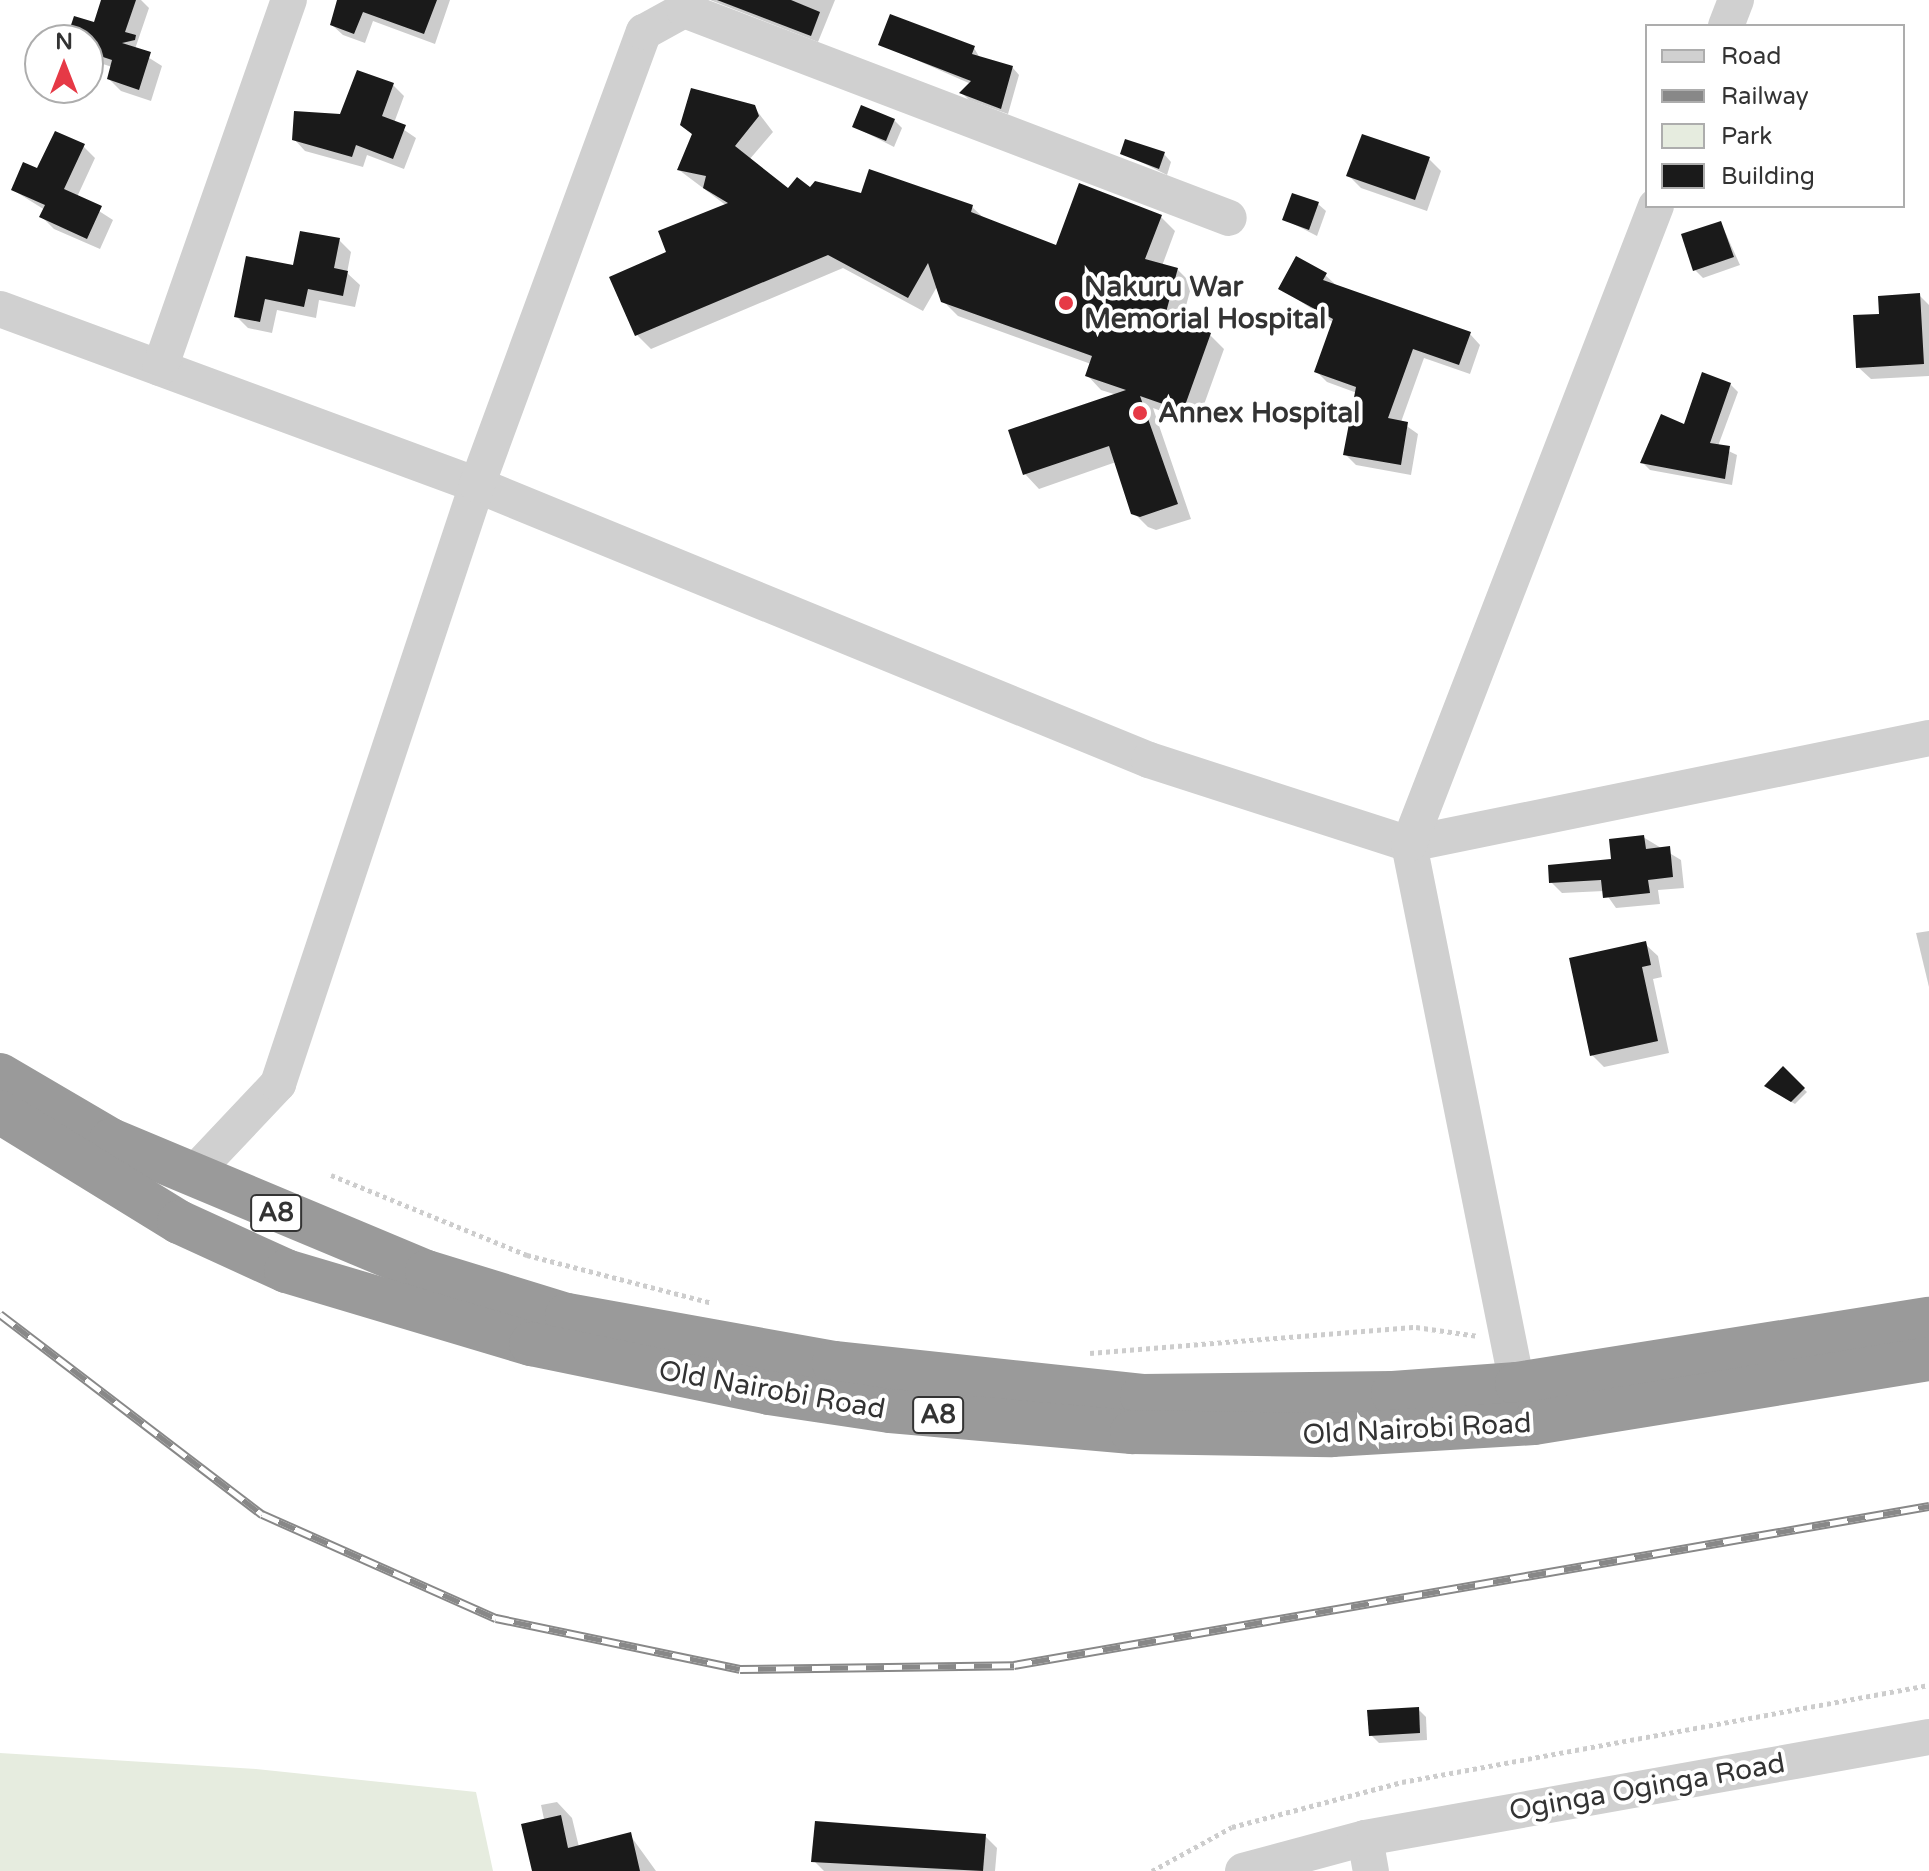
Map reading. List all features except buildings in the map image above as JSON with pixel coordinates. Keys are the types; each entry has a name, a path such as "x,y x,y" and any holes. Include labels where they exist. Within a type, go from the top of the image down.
{"highway":[{"name":"Old Nairobi Road","path":"0,1075 55,1111 191,1176 483,1290 567,1315 834,1363 1142,1396 1275,1397 1517,1384 1929,1319"},
{"name":"Old Nairobi Road","path":"0,1112 179,1222 286,1271 531,1344 769,1393 890,1411 1132,1432 1332,1435 1534,1423 1929,1359"}],"street":[{"path":"160,368 289,0"},
{"path":"1727,24 1736,0"},
{"path":"191,1176 278,1084 477,485 644,32 684,10 1229,218"},
{"path":"1517,1384 1409,844 1655,208"},
{"path":"0,309 477,485 1149,760 1409,844 1929,738"},
{"name":"Oginga Oginga Road","path":"1243,1871 1368,1854 1929,1737"}],"path":[{"path":"331,1175 527,1255 718,1304"},
{"path":"1077,1352 1416,1327 1453,1329 1490,1341"},
{"path":"1152,1871 1232,1827 1402,1782 1929,1685"}],"green space":[{"path":"0,1753 256,1769 476,1792 493,1871 0,1871"}],"railway":[{"path":"0,1314 262,1514 496,1618 740,1669 1014,1665 1929,1506"}],"place":[{"name":"Nakuru War Memorial Hospital","path":"1066,303"},
{"name":"Annex Hospital","path":"1140,413"}]}
